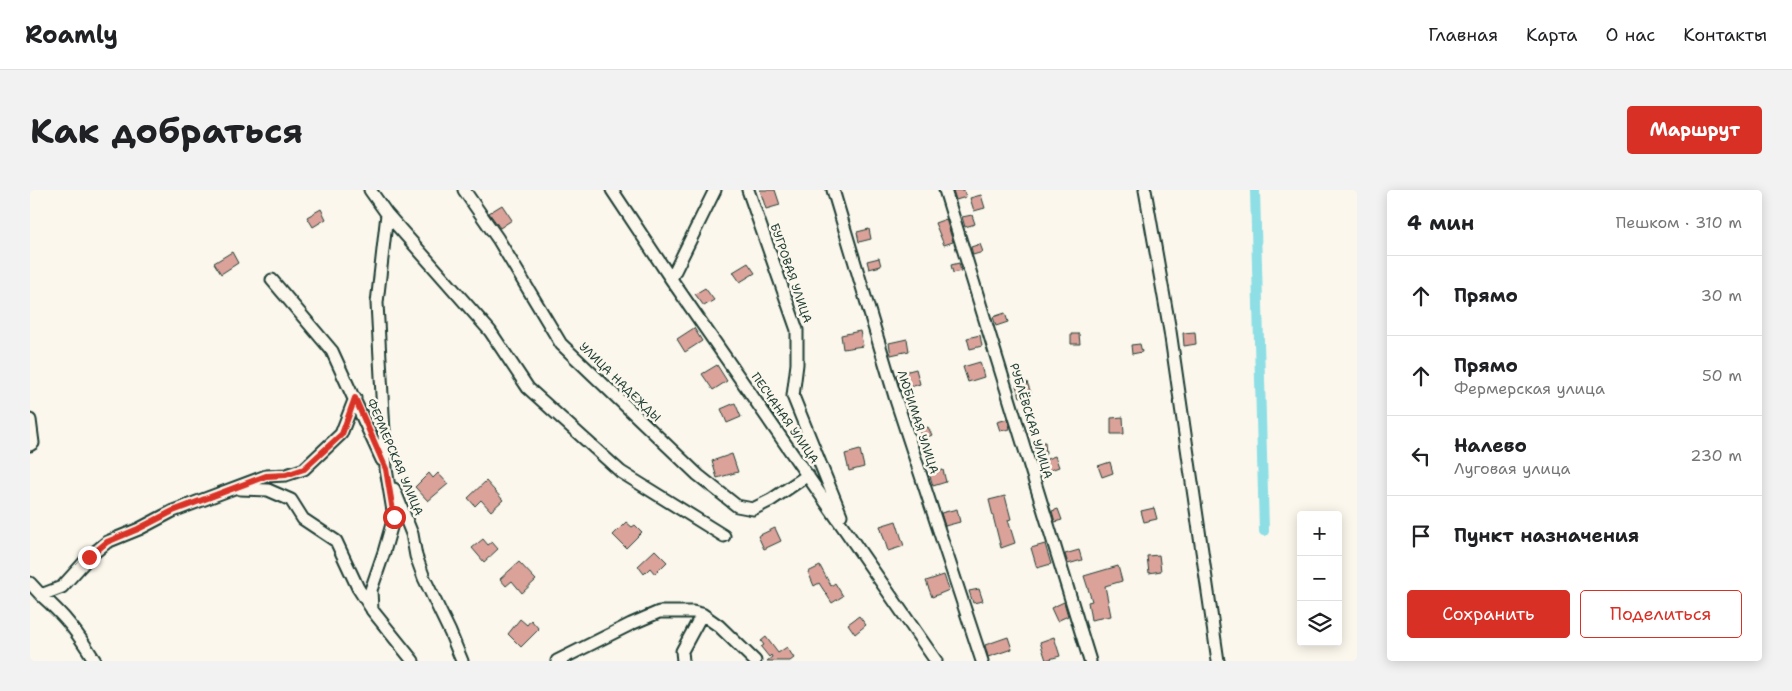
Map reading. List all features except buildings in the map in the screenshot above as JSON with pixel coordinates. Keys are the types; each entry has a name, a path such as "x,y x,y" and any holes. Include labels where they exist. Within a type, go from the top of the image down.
{"street":[{"path":"370,190 388,214 490,331 528,388 621,472 724,536"},
{"name":"УЛИЦА НАДЕЖДЫ","path":"464,190 498,239 561,344 698,475 737,506 753,509 771,500 808,475"},
{"name":"ПЕСЧАНАЯ УЛИЦА","path":"612,190 670,279 936,661"},
{"path":"670,279 715,190"},
{"name":"БУГРОВАЯ УЛИЦА","path":"748,190 797,330 797,364 793,396 850,535"},
{"name":"ЛЮБИМАЯ УЛИЦА","path":"833,190 896,400 982,661"},
{"name":"РУБЛЁВСКАЯ УЛИЦА","path":"945,190 1090,661"},
{"path":"1145,190 1170,331 1218,661"},
{"path":"372,610 371,590 394,517 386,469 377,303 388,214"},
{"name":"ФЕРМЕРСКАЯ УЛИЦА","path":"272,280 332,351 386,469 412,534 416,556 424,578 462,661"},
{"path":"41,595 62,587 89,557 107,542 173,511 266,476 286,475 304,469 342,434 355,398"},
{"path":"30,420 33,443 30,445"},
{"path":"233,489 268,490 291,500 303,519 336,541 358,588 372,610 414,661"},
{"path":"30,583 61,613 78,634 94,661"},
{"path":"557,661 659,612 693,612 702,614 719,626 755,661"},
{"path":"683,661 682,652 702,614"}],"waterway":[{"path":"1255,190 1264,531"}],"route":[{"path":"89,557 107,542 173,511 266,476 286,475 304,469 342,434 355,398 386,469 394,517"}]}
